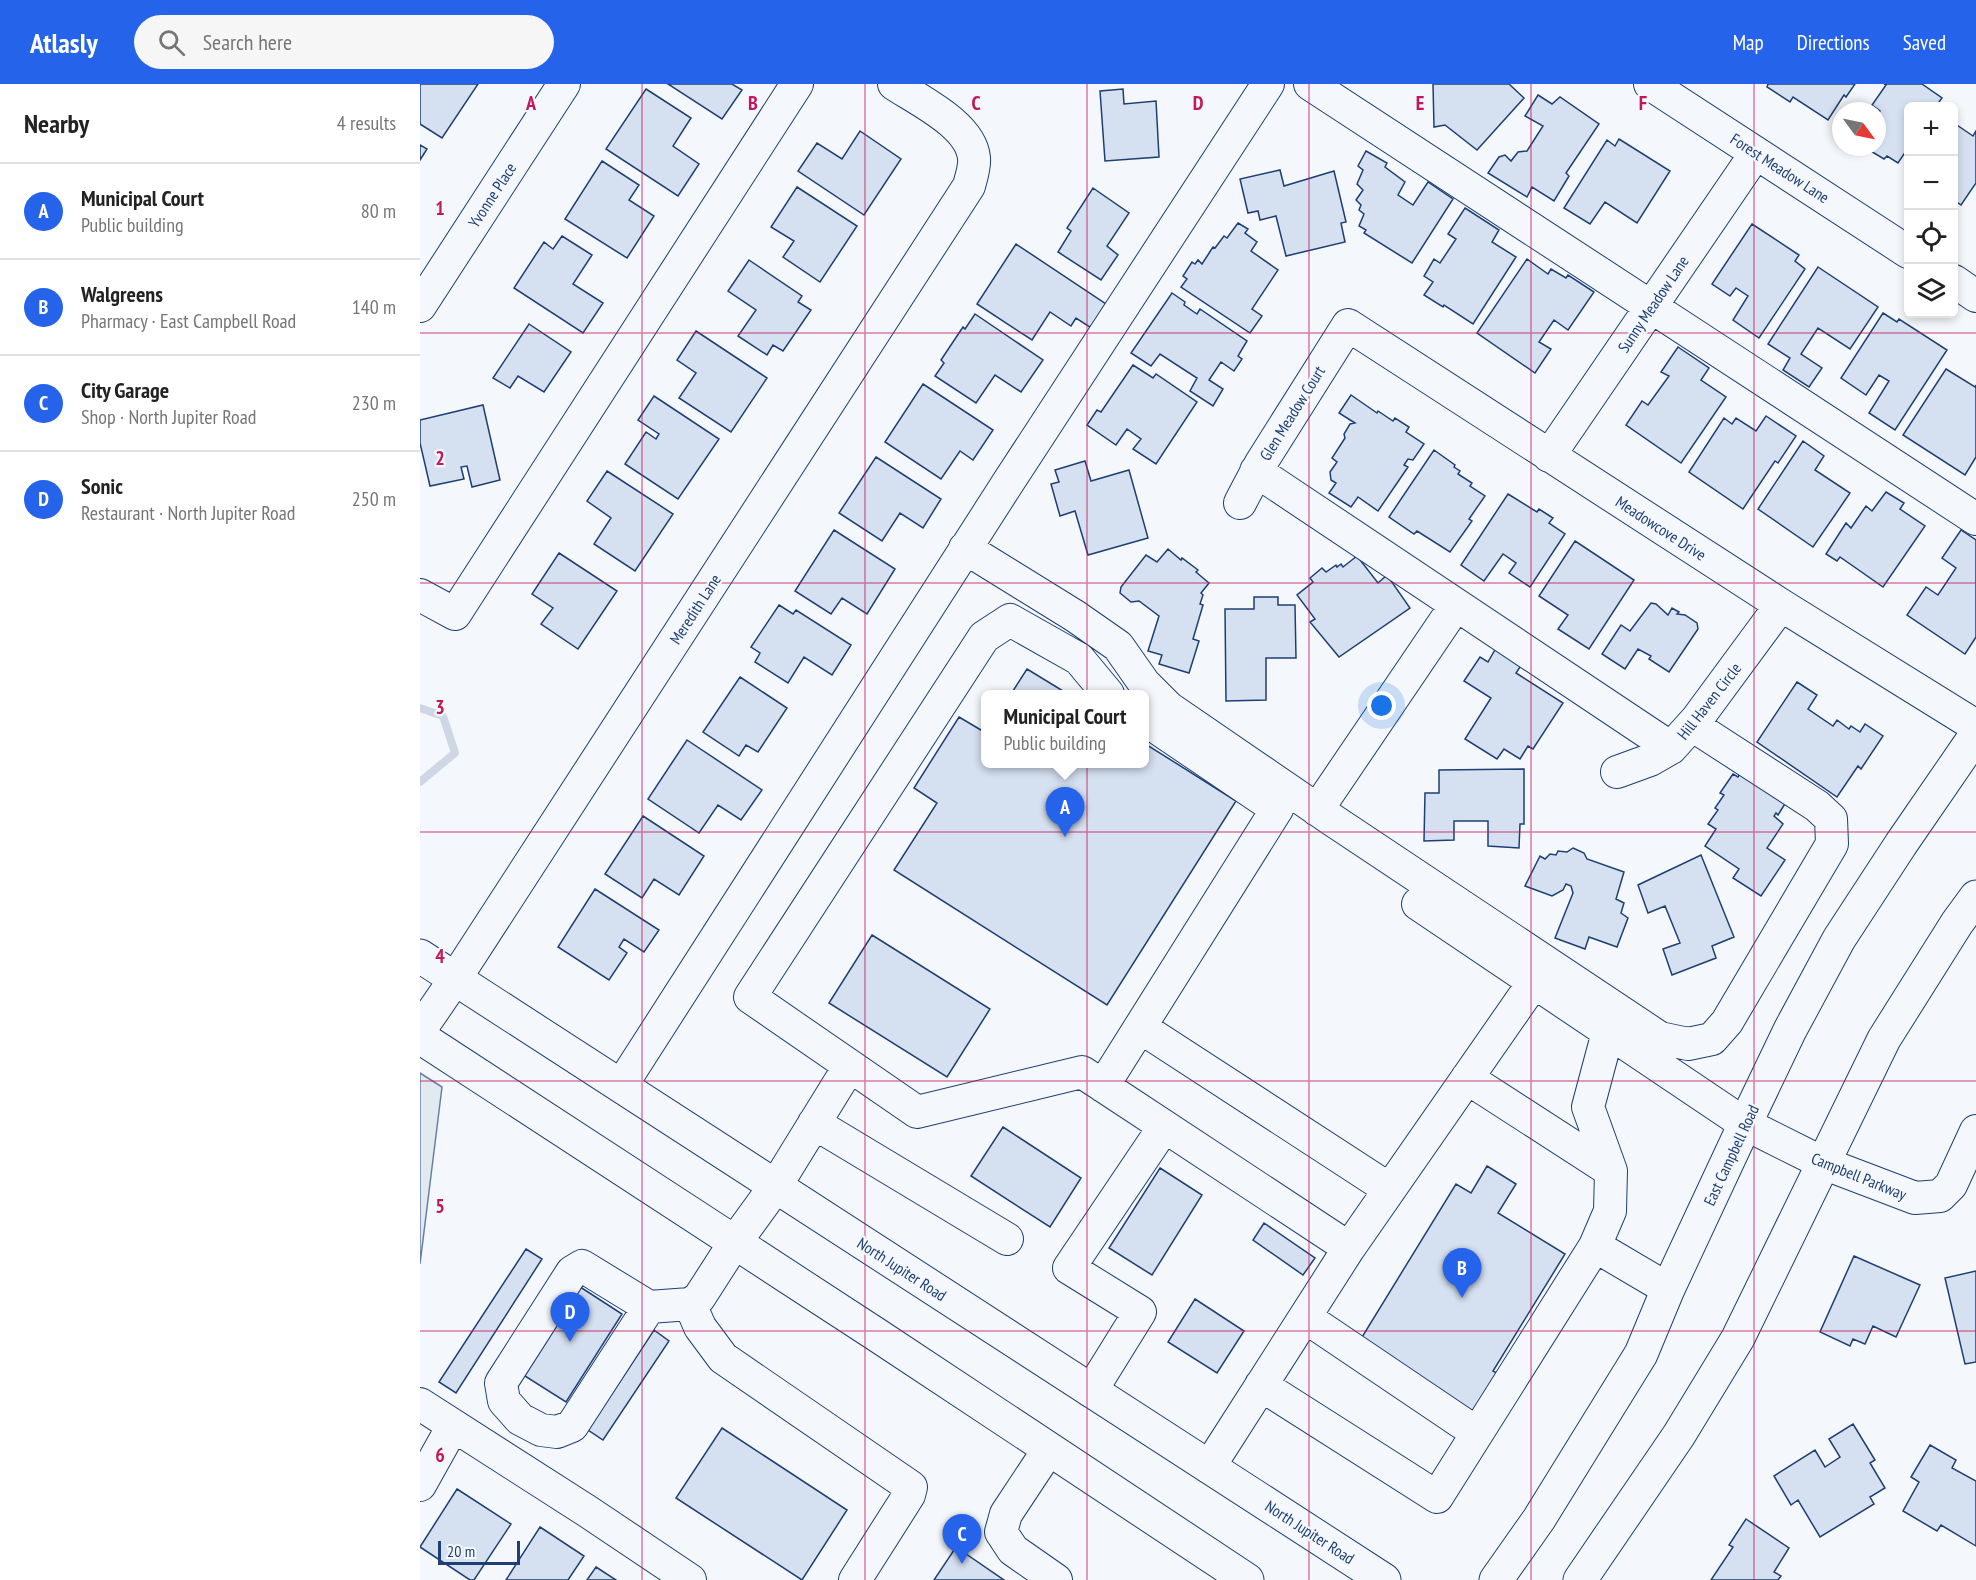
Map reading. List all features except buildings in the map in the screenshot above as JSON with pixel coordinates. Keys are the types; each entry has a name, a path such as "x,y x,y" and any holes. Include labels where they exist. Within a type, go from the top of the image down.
{"main road":[{"name":"East Campbell Road","path":"1496,1580 1539,1519 1641,1354 1668,1289 1745,1124 1790,1030 1839,939 1976,735"},
{"path":"1580,1580 1679,1435 1737,1338 1884,1039 1957,923 1976,897"},
{"name":"North Jupiter Road","path":"420,956 1384,1580"},
{"path":"420,1037 1048,1449 1230,1575"},
{"path":"735,1242 775,1187"}],"street":[{"name":"Yvonne Place","path":"420,306 564,84"},
{"path":"420,595 455,614 797,84"},
{"name":"Meredith Lane","path":"420,1030 969,186 974,158 966,135 946,118 894,84"},
{"path":"1310,84 1976,519"},
{"name":"Forest Meadow Lane","path":"1650,84 1904,249"},
{"path":"621,1086 1259,87"},
{"name":"Sunny Meadow Lane","path":"1550,456 1756,153"},
{"path":"1958,284 1976,296"},
{"name":"Meadowcove Drive","path":"1348,325 1781,605 1976,726"},
{"name":"Glen Meadow Court","path":"1240,503 1256,471 1348,325"},
{"path":"1256,471 1671,748"},
{"path":"965,548 1118,646 1144,683 1169,708 1317,810 1660,1038 1688,1044 1712,1039 1727,1022 1832,844 1831,819 1817,807 1692,725"},
{"path":"1317,810 1456,605"},
{"name":"Hill Haven Circle","path":"1617,772 1650,760 1671,748 1692,725 1781,605"},
{"path":"1105,690 1079,659 1010,620 984,637 750,997 917,1112 1082,1072 1349,1248"},
{"name":"Campbell Parkway","path":"1149,722 1745,1124 1822,1163 1915,1198 1940,1196 1951,1185 1976,1131"},
{"path":"1103,1086 1278,809"},
{"path":"1209,1467 1349,1248 1534,982"},
{"path":"1140,1027 1389,1189"},
{"path":"1261,1385 1437,1497 1595,1246 1610,1211 1611,1171 1588,1107 1608,1032"},
{"path":"775,1187 849,1067"},
{"path":"1467,1078 1611,1171"},
{"path":"814,1123 1006,1239"},
{"path":"1091,1391 1140,1312 1070,1268 1164,1127"},
{"path":"649,1307 572,1426 557,1432 541,1430 520,1419 504,1401 501,1383 573,1272 582,1266 649,1307 690,1304 699,1298 735,1242"},
{"path":"1595,1246 1668,1289"},
{"path":"690,1304 700,1327 723,1358 911,1487 909,1495 855,1580"},
{"path":"1305,1317 1477,1433"},
{"path":"420,1404 690,1580"},
{"path":"420,1485 453,1426"},
{"path":"1048,1449 1006,1514 1001,1532 1013,1550 1056,1580"}],"shaded area":[{"path":"420,1073 442,1087 420,1264"}],"waterway":[{"path":"420,708 443,716 455,753 420,782"}],"place":[{"name":"Municipal Court","path":"1065,837"},
{"name":"Walgreens","path":"1462,1298"},
{"name":"Sonic","path":"570,1342"},
{"name":"City Garage","path":"962,1564"}]}
